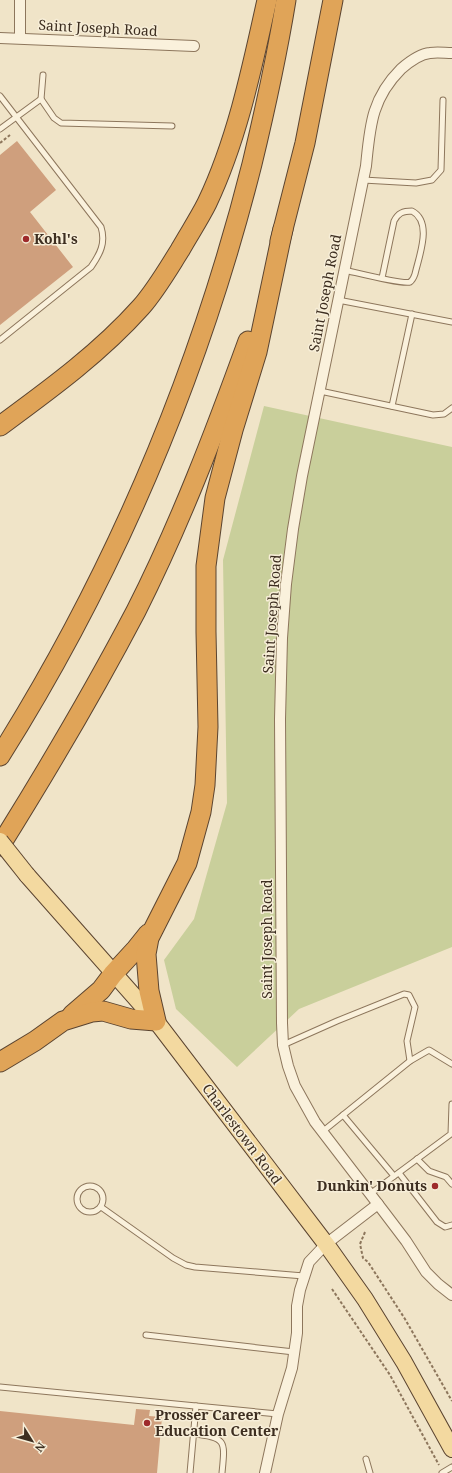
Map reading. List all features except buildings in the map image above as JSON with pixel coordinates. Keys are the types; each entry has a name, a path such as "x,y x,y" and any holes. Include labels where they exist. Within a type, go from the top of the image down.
{"highway":[{"path":"0,426 66,376 115,333 142,306 166,272 207,203 222,166 238,121 267,0"},
{"path":"0,756 53,666 97,586 151,467 188,375 243,200 265,110 286,0"},
{"path":"63,1022 92,1012 103,1011 131,1019 156,1022 149,991 146,954 149,938 187,863 201,812 206,785 208,757 205,600 206,566 215,498 223,464 257,352 283,229 306,139 332,0"},
{"path":"0,846 38,786 89,698 136,610 177,522 196,479 229,394 258,312 283,229"},
{"path":"0,1062 35,1042 63,1022 101,990 155,925"}],"main road":[{"name":"Charlestown Road","path":"0,841 27,875 156,1022 326,1244 373,1311 450,1441"}],"street":[{"path":"20,0 20,38"},
{"name":"Saint Joseph Road","path":"0,38 194,46"},
{"name":"Saint Joseph Road","path":"452,53 429,53 410,61 395,75 384,90 371,122 366,166 297,502 286,584 282,638 280,719 281,977 283,1045 288,1066 295,1086 304,1104 322,1132 406,1241 426,1272 452,1295"},
{"path":"264,1473 278,1414 292,1368 297,1333 296,1306 309,1262 326,1244 378,1204"}],"lane":[{"path":"42,75 41,99 54,118 61,123 172,126"},
{"path":"0,96 101,227 103,234 103,244 91,267 0,340"},
{"path":"0,128 41,99"},
{"path":"363,180 416,183 432,180 441,170 443,100"},
{"path":"344,270 395,281 409,283 416,274 424,230 420,218 412,211 403,212 397,216 394,221 382,278"},
{"path":"338,300 452,322"},
{"path":"392,406 412,314"},
{"path":"320,391 433,416 444,414 452,408"},
{"path":"283,1045 404,994 409,995 415,1007 407,1041 410,1061"},
{"path":"322,1132 410,1061 429,1050 452,1064"},
{"path":"370,1194 451,1134 452,1104"},
{"path":"343,1115 394,1176"},
{"path":"418,1159 429,1171 444,1176 452,1184"},
{"path":"399,1173 438,1222 445,1227 452,1225"},
{"path":"90,1185 98,1188 103,1196 101,1206 93,1212 84,1211 77,1205 76,1200 78,1192 81,1188 90,1185"},
{"path":"101,1206 173,1258 186,1265 195,1268 304,1276"},
{"path":"146,1335 294,1352"},
{"path":"0,1387 278,1414"},
{"path":"190,1473 196,1406"},
{"path":"194,1434 211,1436 219,1439 224,1449 222,1473"},
{"path":"366,1459 370,1473"},
{"path":"442,1473 452,1467"}],"path":[{"path":"0,143 10,135"},
{"path":"365,1232 360,1244 363,1258 368,1262 405,1318 452,1402"},
{"path":"332,1288 390,1375 442,1473"}],"green space":[{"path":"264,406 452,447 452,947 299,1009 237,1067 176,1009 164,960 194,919 227,803 223,560"}],"place":[{"name":"Kohl's","path":"26,239"},
{"name":"Dunkin' Donuts","path":"435,1186"},
{"name":"Prosser Career Education Center","path":"147,1423"}]}
